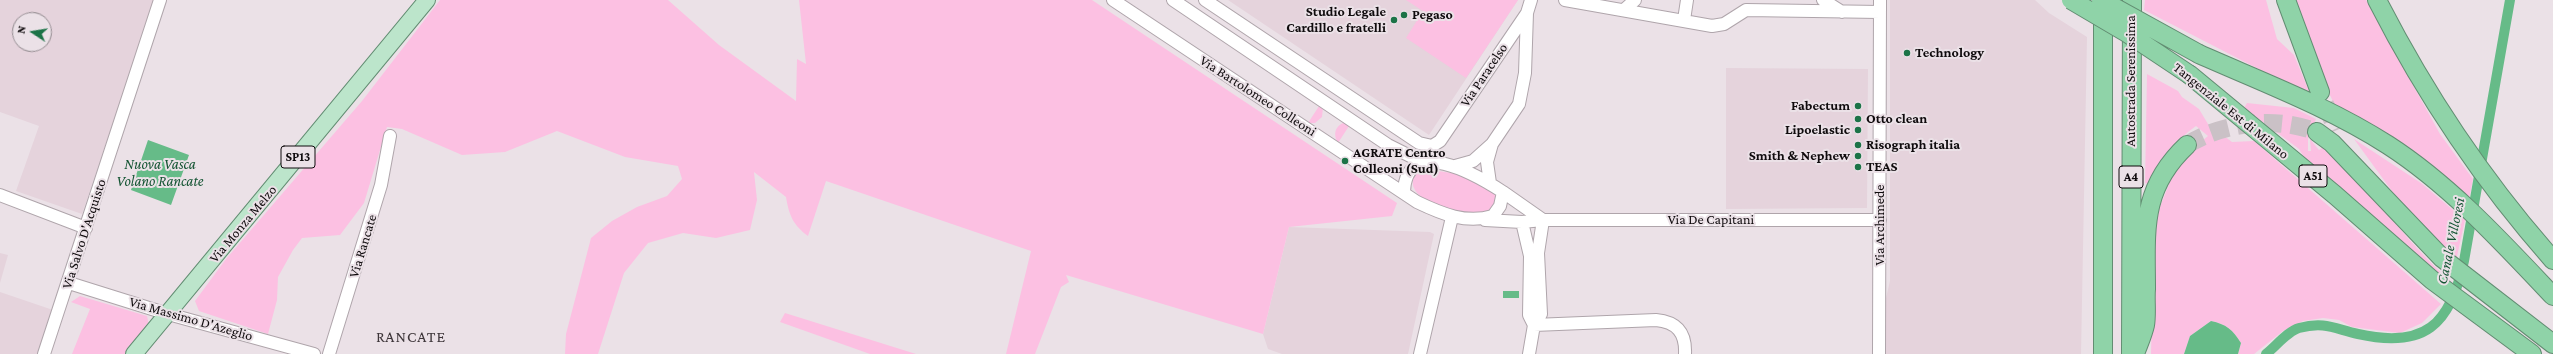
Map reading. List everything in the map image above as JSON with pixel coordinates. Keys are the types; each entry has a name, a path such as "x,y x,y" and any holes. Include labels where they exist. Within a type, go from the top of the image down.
{"highway":[{"name":"Tangenziale Est di Milano","path":"2072,0 2127,33 2190,75 2335,194 2432,280 2532,354"},
{"name":"Tangenziale Est di Milano","path":"2102,0 2199,54 2340,117 2388,145 2454,197 2482,223 2553,296"},
{"name":"Autostrada Serenissima","path":"2102,0 2103,354"},
{"name":"Autostrada Serenissima","path":"2131,354 2132,0"},
{"path":"2286,0 2320,92"},
{"path":"2377,0 2426,87 2466,150 2493,189 2553,260"},
{"path":"2337,130 2370,172 2382,197"},
{"path":"2317,132 2332,143 2382,197 2444,260 2553,344"},
{"path":"2135,354 2145,325 2145,228 2153,196 2163,173 2174,157 2187,145"}],"main road":[{"name":"Via Monza Melzo","path":"134,354 427,0"}],"street":[{"name":"Via Salvo D'Acquisto","path":"44,354 160,0"},
{"name":"Via Bartolomeo Colleoni","path":"1113,0 1417,202 1452,217 1480,220"},
{"path":"1173,0 1388,145 1424,162 1454,166 1470,171 1543,220 1538,253 1541,314 1534,325 1529,354"},
{"name":"Via Paracelso","path":"1205,0 1419,143 1432,146 1440,141 1527,13 1531,0"},
{"path":"1565,0 1712,26 1724,24 1746,10 1773,6 1842,12 1880,6"},
{"path":"1624,10 1635,0"},
{"path":"1684,20 1687,0"},
{"path":"1823,0 1842,12"},
{"name":"Via Archimede","path":"1880,6 1880,354"},
{"path":"1454,166 1473,161 1492,144 1519,104 1525,73 1527,13"},
{"name":"Via Rancate","path":"329,354 381,185 390,136"},
{"path":"1490,183 1487,162 1492,144"},
{"path":"1404,192 1404,182 1409,170 1414,165 1424,162"},
{"path":"1480,220 1493,216 1500,206 1503,192"},
{"path":"0,195 86,228"},
{"path":"1420,354 1452,217"},
{"name":"Via De Capitani","path":"1480,220 1522,222 1543,220 1880,220"},
{"path":"1522,222 1530,256 1529,315 1534,325"},
{"name":"Via Massimo D'Azeglio","path":"68,283 168,314 314,354"},
{"path":"1534,325 1669,321 1678,327 1684,335 1685,354"}],"shaded area":[{"path":"0,0 155,0 82,214 16,191 39,126 0,112"},
{"path":"440,0 668,0 719,45 796,101 797,59 806,64 799,0 1092,0 1397,203 1392,216 1289,227 1263,334 1066,275 1069,282 1061,287 1035,354 1006,354 1031,251 826,181 808,236 795,224 792,219 786,197 754,172 757,200 750,230 716,238 683,233 648,243 624,273 598,354 565,354 566,334 591,238 612,221 637,207 667,196 682,179 678,166 625,157 557,131 505,152 462,155 402,129 387,127 364,203 340,235 302,238 293,250 278,277 277,300 268,334 199,311 195,301 226,259 362,101"},
{"path":"1228,0 1518,0 1429,135"},
{"path":"1406,0 1518,0 1466,78 1406,38 1423,11"},
{"path":"1890,0 2035,0 2049,13 2087,37 2081,354 1886,354 1886,298 1890,281"},
{"path":"2145,0 2266,0 2277,39 2294,55 2311,96 2144,10"},
{"path":"2292,0 2366,0 2440,134 2473,179 2469,200 2337,109 2316,68"},
{"path":"1726,68 1868,69 1867,208 1726,209"},
{"path":"2147,74 2178,91 2182,97 2199,109 2208,124 2232,142 2254,141 2441,304 2422,323 2400,333 2352,327 2339,320 2323,318 2303,321 2283,331 2254,354 2238,354 2241,343 2235,334 2229,328 2211,321 2190,336 2184,354 2151,354 2154,222 2173,174 2187,153 2208,136 2196,126 2174,145 2162,159 2148,184 2145,183"},
{"path":"1321,103 1323,107 1322,117 1315,123 1308,123"},
{"path":"2247,103 2294,108 2316,119 2308,138 2308,151 2311,151 2310,139 2319,150 2322,148 2315,139 2334,155 2417,248 2453,283 2451,288 2310,167 2299,149 2244,108"},
{"path":"1347,122 1351,123 1338,143 1335,132 1340,125"},
{"path":"2354,139 2421,183 2465,220 2456,261 2405,209"},
{"path":"1425,169 1458,174 1495,192 1498,199 1491,212 1483,213 1461,212 1437,206 1419,195 1413,186 1414,175"},
{"path":"1289,227 1430,232 1434,234 1408,354 1282,354 1268,349 1263,334"},
{"path":"0,253 8,255 0,283"},
{"path":"0,292 53,310 37,354 0,354"},
{"path":"80,296 147,316 149,325 125,354 72,354 90,309 71,302"},
{"path":"785,313 916,354 870,354 780,322"}],"water":[{"name":"Nuova Vasca Volano Rancate","path":"148,140 189,155 171,205 131,190"},
{"path":"1503,291 1519,291 1519,298 1503,298"},
{"path":"2211,321 2229,328 2235,334 2241,343 2238,354 2184,354 2190,336"}],"waterway":[{"name":"Canale Villoresi","path":"2266,354 2290,332 2308,326 2316,325 2336,328 2381,338 2401,338 2417,334 2431,327 2442,316 2451,302 2464,261 2510,0"}],"tunnel":[{"path":"2325,104 2337,130"},
{"path":"2187,145 2201,137 2217,131 2250,124 2285,124 2317,132"}],"place":[{"name":"Pegaso","path":"1404,15"},
{"name":"Studio Legale Cardillo e fratelli","path":"1394,20"},
{"name":"Technology","path":"1907,53"},
{"name":"Fabectum","path":"1858,106"},
{"name":"Otto clean","path":"1858,119"},
{"name":"Lipoelastic","path":"1858,130"},
{"name":"Risograph italia","path":"1858,145"},
{"name":"Smith & Nephew","path":"1858,156"},
{"name":"AGRATE Centro Colleoni (Sud)","path":"1345,161"},
{"name":"TEAS","path":"1858,167"}],"district":[{"name":"RANCATE","path":"411,337"}]}
